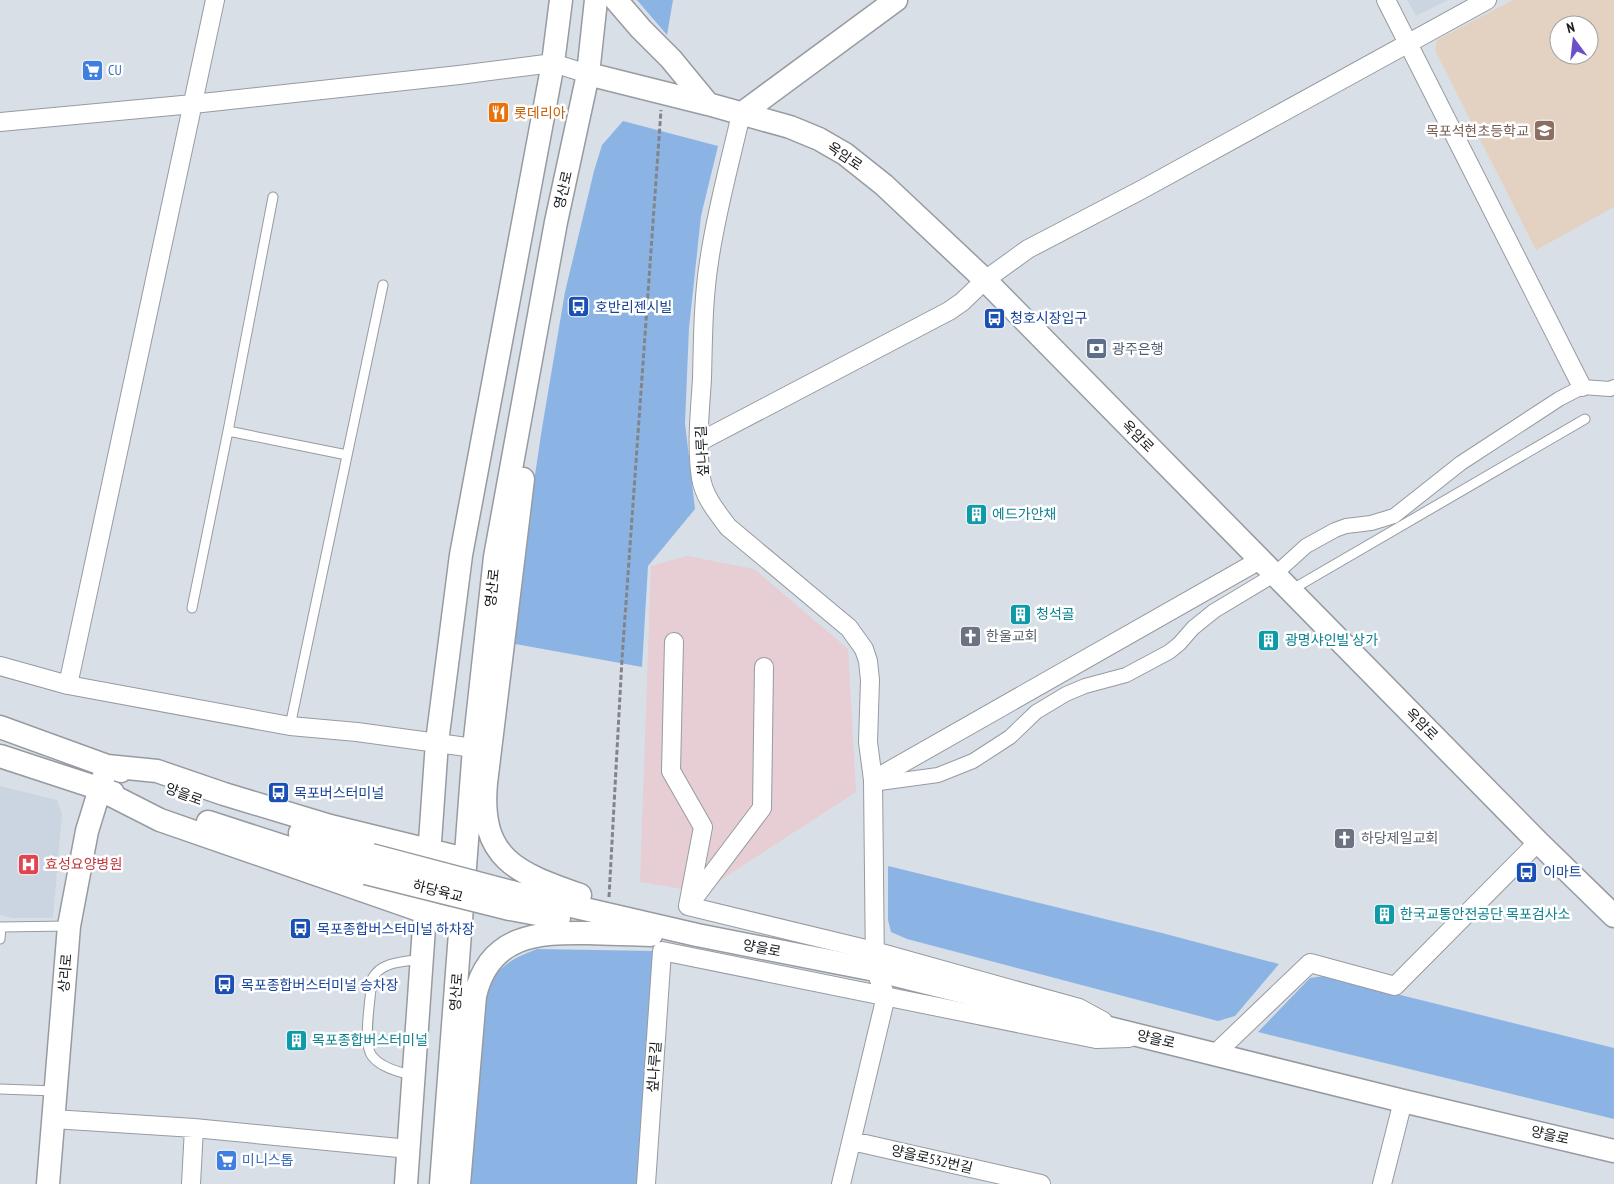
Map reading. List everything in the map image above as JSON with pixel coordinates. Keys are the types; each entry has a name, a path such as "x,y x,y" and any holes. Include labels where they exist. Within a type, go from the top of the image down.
{"street":[{"path":"68,685 215,0"},
{"path":"406,1184 437,742 461,555 553,63 561,0"},
{"name":"영산로","path":"441,1184 474,748 495,557 556,222 588,74 596,0"},
{"path":"616,0 671,59 708,104"},
{"path":"741,114 896,0"},
{"path":"1386,0 1582,387"},
{"path":"700,442 949,311 962,302 985,280 1028,249 1141,190 1487,0"},
{"path":"0,122 193,104 553,63 588,74"},
{"name":"옥암로","path":"588,74 790,127 819,139 844,154 884,185 985,280 1538,842 1614,916"},
{"name":"섶나루길","path":"741,114 708,263 700,442 701,478 714,509 728,527 849,628 864,649 868,661 870,680 868,742 872,782 874,961"},
{"path":"556,222 484,811 488,826 500,851 517,868 543,882 697,935"},
{"path":"872,782 1335,530 1346,526 1371,523 1394,516 1461,463 1559,399 1582,387 1610,389 1614,386"},
{"path":"872,782 938,775 973,761 1010,737 1036,712 1066,694 1085,686 1126,675 1169,652 1179,644 1192,628 1267,567"},
{"path":"674,642 671,771 703,827 688,906"},
{"path":"0,666 68,685 290,726 437,742 474,748"},
{"path":"688,906 762,808 764,666"},
{"name":"양을로","path":"0,727 225,808 368,864"},
{"name":"양을로","path":"0,756 233,829 368,864"},
{"path":"107,766 157,771 224,794 330,826 466,859"},
{"name":"상리로","path":"48,1184 70,926 83,845 107,766"},
{"path":"99,788 160,820 425,912 461,922"},
{"path":"1216,1053 1310,963 1395,986 1538,842"},
{"name":"하당육교","path":"368,864 511,900"},
{"name":"양을로","path":"511,900 697,935 874,961 1124,1031 1403,1101 1614,1151"},
{"path":"688,906 874,961 886,996 842,1184"},
{"path":"459,1184 477,984 499,952 524,938 550,933 697,935"},
{"name":"섶나루길","path":"646,1184 662,951 886,996"},
{"path":"886,996 1096,1039 1156,1038"},
{"path":"1382,1184 1403,1101"},
{"path":"53,1119 194,1128 409,1149"},
{"path":"191,1184 194,1128"},
{"name":"양을로532번길","path":"852,1141 1041,1184"}],"lane":[{"path":"192,608 273,197"},
{"path":"290,726 384,285"},
{"path":"1290,591 1585,419"},
{"path":"228,431 347,456"},
{"path":"0,939 0,927 70,926"},
{"path":"414,1076 379,1063 372,1056 366,1041 372,979 375,973 379,968 387,965 422,959"},
{"path":"0,1089 56,1091"}],"path":[{"path":"609,905 622,659 662,93"}],"shaded area":[{"path":"637,0 673,0 667,35"},
{"path":"1407,0 1448,0 1416,16"},
{"name":"목포석현초등학교","path":"1513,0 1614,0 1614,207 1536,250 1435,50 1437,40"},
{"path":"623,121 718,146 701,216 689,328 685,423 695,509 648,566 642,667 510,643 542,428 565,292 602,145"},
{"path":"687,556 754,569 848,649 856,792 702,892 640,882 651,566"},
{"name":"효성요양병원","path":"0,786 57,800 62,814 53,918 12,918 0,915"},
{"path":"888,866 1162,933 1279,964 1235,1016 1218,1021 907,939 891,932 888,920"},
{"path":"537,949 654,951 637,1184 467,1184 483,1001 492,981 502,968 509,962"},
{"path":"1324,976 1614,1048 1614,1119 1258,1032 1310,978"}],"place":[{"name":"CU","path":"92,70"},
{"name":"롯데리아","path":"498,113"},
{"name":"목포석현초등학교","path":"1545,131"},
{"name":"호반리젠시빌","path":"579,307"},
{"name":"청호시장입구","path":"994,318"},
{"name":"광주은행","path":"1096,349"},
{"name":"에드가안채","path":"976,514"},
{"name":"청석골","path":"1020,614"},
{"name":"한울교회","path":"970,636"},
{"name":"광명샤인빌 상가","path":"1269,640"},
{"name":"목포버스터미널","path":"278,793"},
{"name":"하당제일교회","path":"1345,838"},
{"name":"효성요양병원","path":"29,864"},
{"name":"이마트","path":"1527,872"},
{"name":"한국교통안전공단 목포검사소","path":"1384,914"},
{"name":"목포종합버스터미널 하차장","path":"301,929"},
{"name":"목포종합버스터미널 승차장","path":"225,985"},
{"name":"목포종합버스터미널","path":"296,1040"},
{"name":"미니스톱","path":"226,1160"}]}
